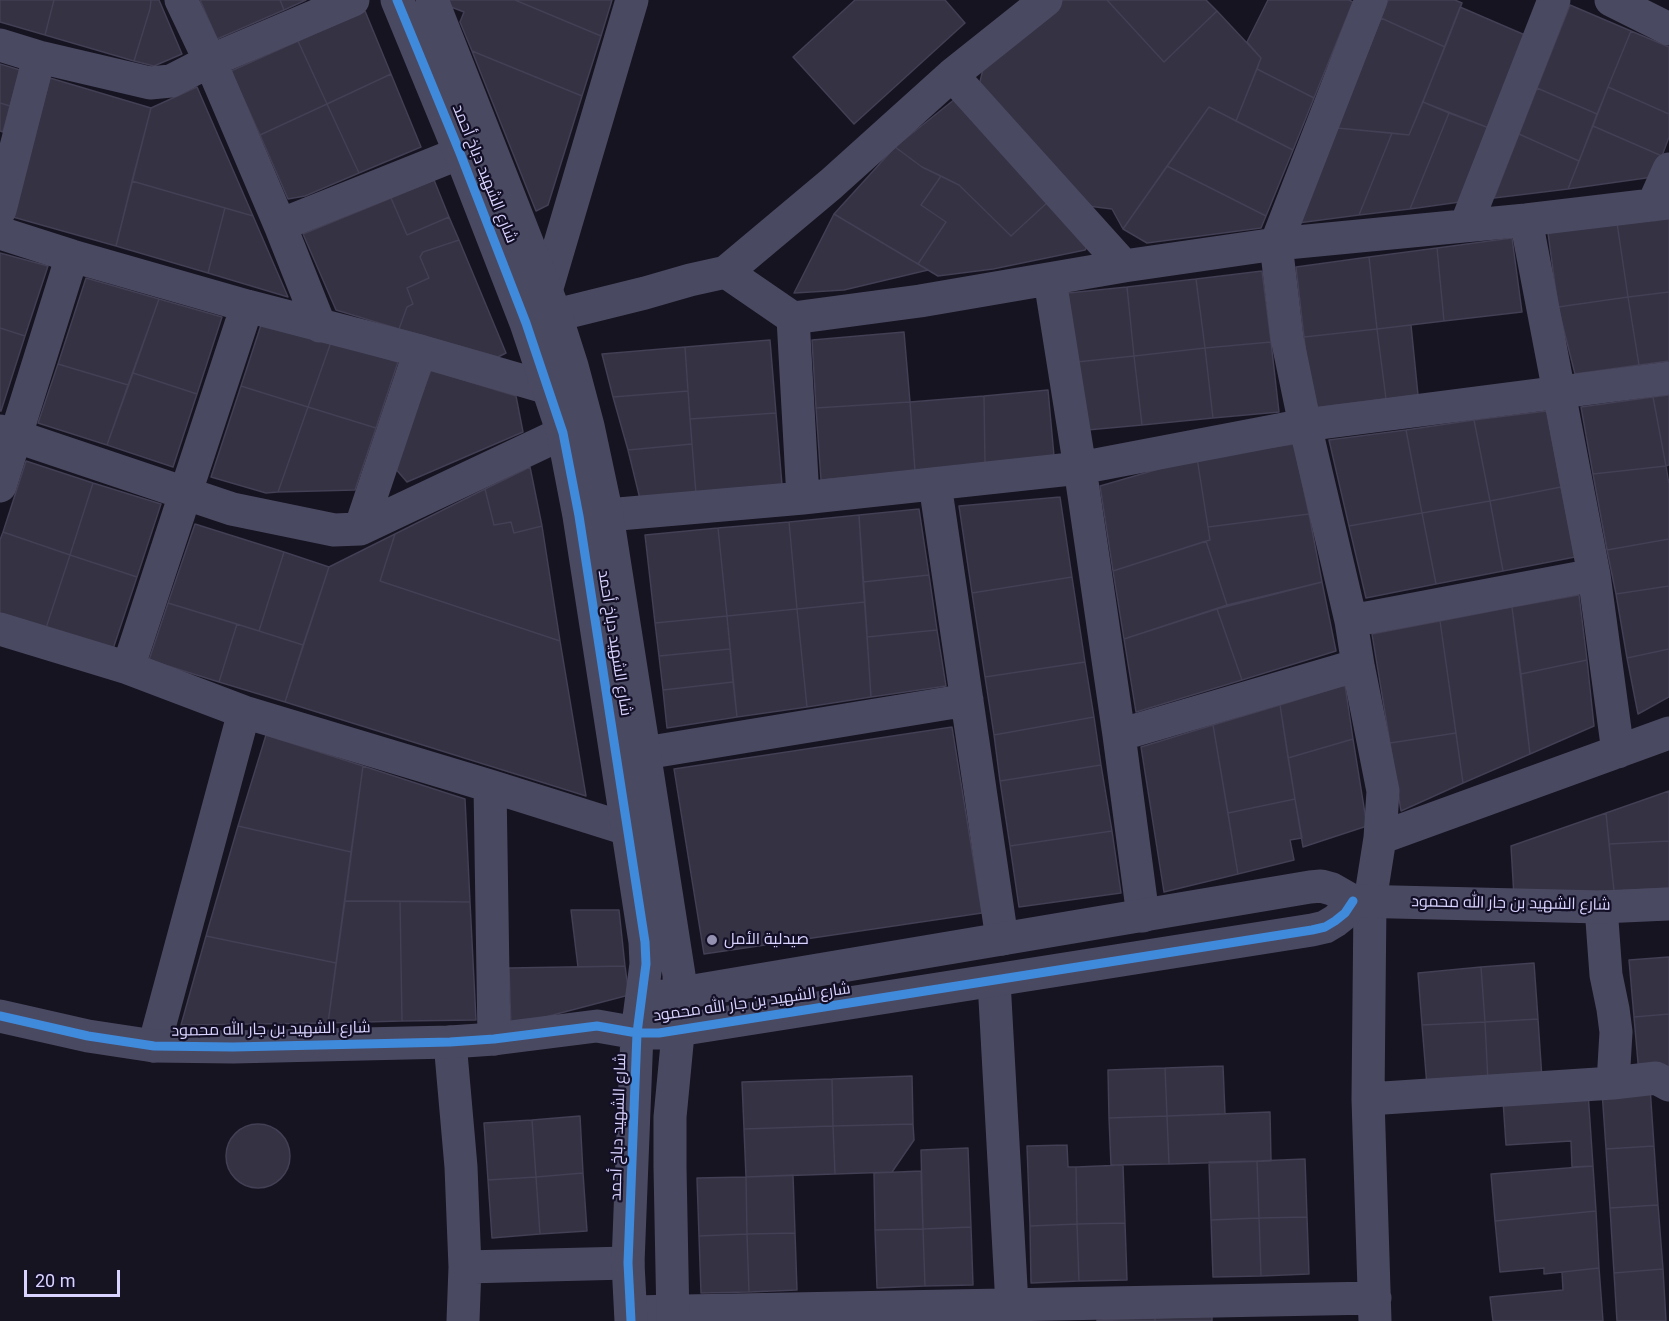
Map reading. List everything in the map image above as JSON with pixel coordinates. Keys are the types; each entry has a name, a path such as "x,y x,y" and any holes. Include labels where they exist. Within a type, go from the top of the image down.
{"street":[{"path":"181,0 210,61 280,225 320,326"},
{"path":"0,45 39,57 150,83 171,81 210,61 353,0"},
{"name":"شارع الشهيد دباخ أحمد","path":"397,0 460,153 572,366 588,426 607,515 677,956 680,993 670,1117 673,1316"},
{"name":"شارع الشهيد دباخ أحمد","path":"432,0 543,310 548,388 563,433 579,516 645,942 646,964 640,1017 628,1263 631,1317"},
{"path":"632,0 543,310 645,293 726,272 831,184 952,75 1046,0"},
{"path":"631,1317 1012,1305 1375,1309 1361,901 1380,838 1383,791 1351,621 1287,338 1276,244 1371,0"},
{"path":"1466,225 1554,0"},
{"path":"1611,0 1669,29"},
{"path":"0,210 39,57"},
{"path":"952,75 1124,266"},
{"path":"280,225 460,153"},
{"path":"726,272 793,318 920,301 1124,266 1276,244 1526,220 1661,204 1669,169"},
{"path":"1526,220 1594,575 1618,752"},
{"path":"0,233 247,306 420,351 548,388"},
{"path":"0,486 8,434 72,256"},
{"path":"1050,280 1080,468 1143,916"},
{"path":"128,668 247,306"},
{"path":"793,318 803,498"},
{"path":"360,529 420,351"},
{"path":"607,515 803,498 1080,468 1305,425 1669,378"},
{"path":"8,434 232,509 334,530 360,529 563,433"},
{"path":"935,484 1002,939"},
{"path":"1351,621 1594,575"},
{"path":"0,629 128,668 244,712 627,829"},
{"path":"1119,735 1358,666"},
{"path":"645,753 967,700"},
{"path":"154,1046 244,712"},
{"path":"1380,838 1669,733"},
{"path":"490,786 494,1039"},
{"name":"شارع الشهيد بن جار الله محمود","path":"640,1017 661,996 1321,886 1361,901 1601,907 1669,904"},
{"name":"شارع الشهيد بن جار الله محمود","path":"0,1016 88,1036 154,1046 233,1047 450,1042 597,1026 640,1017 678,1031 1312,930 1325,927 1361,901"},
{"path":"1601,907 1606,975 1616,1032 1613,1083"},
{"path":"994,981 1012,1305"},
{"path":"450,1042 461,1167 465,1267 463,1321"},
{"path":"1368,1099 1613,1083 1656,1078 1669,1085"},
{"path":"465,1267 628,1263"}],"building":[{"path":"0,0 54,0 45,35 0,22"},
{"path":"54,0 151,0 134,61 45,35"},
{"path":"151,0 159,0 182,54 154,66 134,61"},
{"path":"200,0 280,0 284,10 217,39"},
{"path":"280,0 306,0 284,10"},
{"path":"448,0 515,0 601,36 582,96 472,51 460,22 464,12 446,5"},
{"path":"515,0 612,0 601,36"},
{"path":"855,0 945,0 965,23 854,124 793,57"},
{"path":"1059,0 1107,0 1164,62 1217,11 1261,58 1236,121 1209,107 1123,229 1112,209 1088,206 979,86 983,69"},
{"path":"1107,0 1206,0 1217,11 1164,62"},
{"path":"1268,0 1349,0 1353,2 1314,98 1257,69 1261,58 1247,42"},
{"path":"1388,0 1455,0 1462,3 1445,47 1381,18"},
{"path":"1570,5 1631,31 1597,114 1537,88"},
{"path":"1460,7 1525,35 1489,128 1423,102"},
{"path":"365,11 391,74 327,104 298,41"},
{"path":"1381,18 1445,47 1409,135 1337,128"},
{"path":"1631,31 1669,47 1669,114 1608,87"},
{"path":"298,41 327,104 260,135 231,71"},
{"path":"472,51 582,96 548,205 536,211"},
{"path":"0,64 20,70 10,106 0,103"},
{"path":"1257,69 1314,98 1293,150 1236,121"},
{"path":"391,74 421,147 359,173 327,104"},
{"path":"50,78 151,108 116,246 13,217"},
{"path":"197,87 253,216 132,181 151,108"},
{"path":"1608,87 1669,114 1669,137 1662,156 1593,126"},
{"path":"1537,88 1597,114 1579,161 1519,134"},
{"path":"955,99 1049,201 1011,236 959,185 922,167 895,147"},
{"path":"1423,102 1449,113 1410,209 1359,215 1392,133 1409,135"},
{"path":"0,103 10,106 3,132 0,131"},
{"path":"327,104 359,173 305,196 288,199 260,135"},
{"path":"1209,107 1293,150 1266,216 1167,166"},
{"path":"1449,113 1489,128 1460,202 1410,209"},
{"path":"1593,126 1662,156 1653,177 1568,189"},
{"path":"1337,128 1392,133 1359,215 1298,223"},
{"path":"1519,134 1579,161 1568,189 1494,198"},
{"path":"895,147 922,167 941,176 921,205 946,222 918,264 834,214"},
{"path":"1167,166 1266,216 1261,228 1147,243 1123,229"},
{"path":"941,176 959,185 1011,236 1049,201 1089,244 1085,250 993,269 938,276 918,264 946,222 921,205"},
{"path":"434,180 449,217 407,235 391,198"},
{"path":"132,181 225,208 208,273 116,246"},
{"path":"391,198 407,235 449,217 459,240 423,252 420,257 429,278 407,288 413,304 407,307 399,329 336,310 303,234"},
{"path":"225,208 253,216 288,297 208,273"},
{"path":"834,214 928,270 844,290 794,293"},
{"path":"1669,217 1669,292 1628,297 1617,223"},
{"path":"1617,223 1628,297 1558,307 1548,233"},
{"path":"1512,238 1522,312 1444,321 1437,248"},
{"path":"459,240 506,353 498,357 399,329 407,307 413,304 407,288 429,278 420,257 423,252"},
{"path":"1437,248 1444,321 1377,329 1369,257"},
{"path":"0,253 48,266 25,336 0,328"},
{"path":"1369,257 1377,329 1304,337 1296,267"},
{"path":"1262,271 1271,342 1205,348 1196,279"},
{"path":"86,278 159,299 128,385 58,364"},
{"path":"1196,279 1205,348 1134,356 1127,287"},
{"path":"1127,287 1134,356 1077,362 1068,293"},
{"path":"1669,292 1669,361 1639,365 1628,297"},
{"path":"1628,297 1639,365 1575,374 1558,307"},
{"path":"159,299 222,317 197,394 133,373"},
{"path":"262,322 331,342 308,407 241,386"},
{"path":"1411,325 1418,395 1386,399 1377,329"},
{"path":"0,328 25,336 1,411 0,411"},
{"path":"1377,329 1386,399 1312,408 1304,337"},
{"path":"904,332 910,402 816,408 812,340"},
{"path":"770,340 776,413 690,419 685,347"},
{"path":"331,342 398,362 376,428 308,407"},
{"path":"1271,342 1279,412 1213,418 1205,348"},
{"path":"685,347 688,391 613,397 602,354"},
{"path":"1205,348 1213,418 1142,425 1134,356"},
{"path":"1134,356 1142,425 1087,430 1077,362"},
{"path":"58,364 128,385 107,445 38,423"},
{"path":"431,370 516,396 523,432 407,482 394,467"},
{"path":"133,373 197,394 173,467 107,445"},
{"path":"241,386 308,407 278,492 266,493 211,477"},
{"path":"1048,390 1054,456 985,463 984,396"},
{"path":"688,391 692,444 628,450 613,397"},
{"path":"1669,395 1669,465 1666,466 1653,397"},
{"path":"984,396 985,463 915,471 910,402"},
{"path":"1653,397 1666,466 1593,474 1581,407"},
{"path":"910,402 915,471 821,480 816,408"},
{"path":"308,407 376,428 355,490 278,492"},
{"path":"1547,411 1561,487 1490,501 1474,420"},
{"path":"776,413 782,485 696,494 690,419"},
{"path":"1474,420 1490,501 1422,513 1406,430"},
{"path":"1406,430 1422,513 1349,526 1329,440"},
{"path":"692,444 696,494 640,499 628,450"},
{"path":"1294,444 1309,514 1208,527 1197,458"},
{"path":"1197,458 1210,540 1113,571 1100,486"},
{"path":"26,461 93,483 70,555 3,532"},
{"path":"1666,466 1669,484 1669,539 1607,550 1593,474"},
{"path":"530,467 542,526 514,533 511,522 494,525 485,489"},
{"path":"93,483 161,504 137,577 70,555"},
{"path":"1561,487 1575,557 1503,571 1490,501"},
{"path":"485,489 494,525 511,522 514,533 542,526 560,641 380,581 395,534"},
{"path":"1060,497 1072,577 972,593 959,506"},
{"path":"1490,501 1503,571 1436,584 1422,513"},
{"path":"919,509 929,575 863,582 859,515"},
{"path":"1422,513 1436,584 1366,598 1349,526"},
{"path":"1309,514 1322,582 1227,605 1206,541 1210,540 1208,527"},
{"path":"859,515 865,602 797,609 789,522"},
{"path":"789,522 797,609 727,616 718,528"},
{"path":"195,524 284,552 259,631 168,603"},
{"path":"718,528 727,616 655,623 645,535"},
{"path":"3,532 70,555 46,628 0,614 0,540"},
{"path":"395,534 380,581 560,641 586,796 285,702 329,567"},
{"path":"1669,539 1669,586 1616,594 1607,550"},
{"path":"1206,541 1227,605 1124,639 1113,571"},
{"path":"284,552 329,567 303,645 259,631"},
{"path":"70,555 137,577 113,649 46,628"},
{"path":"929,575 937,630 867,637 863,582"},
{"path":"1072,577 1085,662 985,677 972,593"},
{"path":"1322,582 1336,651 1242,680 1217,609"},
{"path":"1669,586 1669,649 1627,658 1616,594"},
{"path":"1579,595 1587,660 1521,674 1512,607"},
{"path":"865,602 871,697 807,707 797,609"},
{"path":"168,603 237,624 219,682 149,660"},
{"path":"1512,607 1530,754 1463,783 1440,621"},
{"path":"797,609 807,707 737,717 727,616"},
{"path":"1217,609 1242,680 1136,712 1124,639"},
{"path":"727,616 730,649 659,656 655,623"},
{"path":"1440,621 1456,733 1390,743 1372,634"},
{"path":"237,624 303,645 285,702 219,682"},
{"path":"937,630 946,686 871,697 867,637"},
{"path":"730,649 733,682 663,690 659,656"},
{"path":"1669,649 1669,697 1638,714 1627,658"},
{"path":"1587,660 1594,726 1530,754 1521,674"},
{"path":"1085,662 1094,717 994,735 985,677"},
{"path":"733,682 737,717 667,728 663,690"},
{"path":"1345,685 1353,739 1288,758 1280,705"},
{"path":"1280,705 1295,799 1228,813 1213,725"},
{"path":"1094,717 1101,765 1000,781 994,735"},
{"path":"1213,725 1238,874 1164,892 1141,747"},
{"path":"952,727 982,913 704,954 674,769"},
{"path":"1456,733 1463,783 1401,811 1390,743"},
{"path":"266,735 363,766 351,852 238,826"},
{"path":"1353,739 1367,826 1303,847 1288,758"},
{"path":"1101,765 1112,831 1010,846 1000,781"},
{"path":"363,766 465,799 470,902 345,901"},
{"path":"1669,791 1669,841 1609,844 1606,813"},
{"path":"1295,799 1302,838 1290,840 1294,860 1238,874 1228,813"},
{"path":"1606,813 1614,891 1514,897 1511,846"},
{"path":"238,826 351,852 336,963 206,936"},
{"path":"1112,831 1121,893 1019,907 1010,846"},
{"path":"1669,841 1669,888 1614,891 1609,844"},
{"path":"345,901 400,901 402,1021 328,1023"},
{"path":"400,901 470,902 476,1020 402,1021"},
{"path":"571,910 619,910 625,966 578,967"},
{"path":"206,936 336,963 328,1023 181,1025"},
{"path":"1669,957 1669,1014 1634,1017 1629,960"},
{"path":"1534,963 1538,1019 1485,1022 1481,967"},
{"path":"625,966 629,995 511,1026 509,968"},
{"path":"1481,967 1485,1022 1422,1025 1418,973"},
{"path":"1669,1014 1669,1072 1639,1074 1634,1017"},
{"path":"1538,1019 1542,1079 1488,1082 1485,1022"},
{"path":"1485,1022 1488,1082 1427,1086 1422,1025"},
{"path":"1223,1066 1225,1114 1167,1116 1165,1068"},
{"path":"1165,1068 1167,1116 1109,1118 1108,1070"},
{"path":"912,1076 913,1124 833,1126 832,1079"},
{"path":"832,1079 833,1126 744,1129 742,1082"},
{"path":"1650,1087 1654,1146 1606,1149 1602,1091"},
{"path":"1588,1092 1593,1166 1572,1167 1571,1141 1506,1145 1503,1100"},
{"path":"1270,1112 1271,1161 1169,1164 1167,1116"},
{"path":"580,1116 583,1173 536,1177 532,1120"},
{"path":"1167,1116 1169,1164 1111,1165 1109,1118"},
{"path":"532,1120 536,1177 488,1180 484,1123"},
{"path":"252,1124 264,1124 281,1133 288,1144 290,1156 288,1168 281,1179 264,1188 252,1188 240,1183 231,1174 226,1162 226,1150 231,1138 240,1129"},
{"path":"913,1124 914,1140 892,1172 835,1174 833,1126"},
{"path":"833,1126 835,1174 746,1177 744,1129"},
{"path":"1067,1145 1068,1167 1076,1167 1077,1224 1030,1226 1027,1146"},
{"path":"1654,1146 1658,1205 1610,1208 1606,1149"},
{"path":"968,1148 971,1227 923,1229 921,1150"},
{"path":"1305,1159 1307,1217 1259,1218 1257,1161"},
{"path":"1257,1161 1259,1218 1211,1220 1209,1162"},
{"path":"1123,1165 1125,1223 1077,1224 1076,1167"},
{"path":"1593,1166 1596,1211 1495,1221 1491,1174"},
{"path":"921,1171 923,1229 875,1230 874,1173"},
{"path":"583,1173 587,1231 540,1234 536,1177"},
{"path":"793,1175 795,1233 747,1234 746,1177"},
{"path":"536,1177 540,1234 492,1238 488,1180"},
{"path":"746,1177 747,1234 699,1236 697,1178"},
{"path":"1658,1205 1663,1269 1614,1273 1610,1208"},
{"path":"1596,1211 1599,1268 1544,1274 1544,1268 1500,1272 1495,1221"},
{"path":"1307,1217 1309,1274 1261,1276 1259,1218"},
{"path":"1259,1218 1261,1276 1213,1277 1211,1220"},
{"path":"1125,1223 1127,1280 1079,1281 1077,1224"},
{"path":"1077,1224 1079,1281 1031,1283 1030,1226"},
{"path":"971,1227 973,1285 925,1286 923,1229"},
{"path":"923,1229 925,1286 877,1288 875,1230"},
{"path":"795,1233 797,1290 749,1292 747,1234"},
{"path":"747,1234 749,1292 701,1293 699,1236"},
{"path":"1599,1268 1603,1321 1493,1321 1490,1297 1563,1290 1562,1272"},
{"path":"1663,1269 1666,1321 1617,1321 1614,1273"},
{"path":"1212,1316 1212,1321 1155,1321 1155,1318"},
{"path":"1155,1318 1155,1321 1097,1321 1097,1320"}],"cycle path":[{"path":"397,0 526,323 563,433 579,516 645,942 646,964 637,1033 628,1263 631,1321"},
{"path":"0,1016 88,1036 154,1046 233,1047 450,1042 597,1026 637,1033 659,1033 1312,930 1325,927 1335,921 1345,913 1353,901"}],"place":[{"name":"صيدلية الأمل","path":"712,940"}]}
